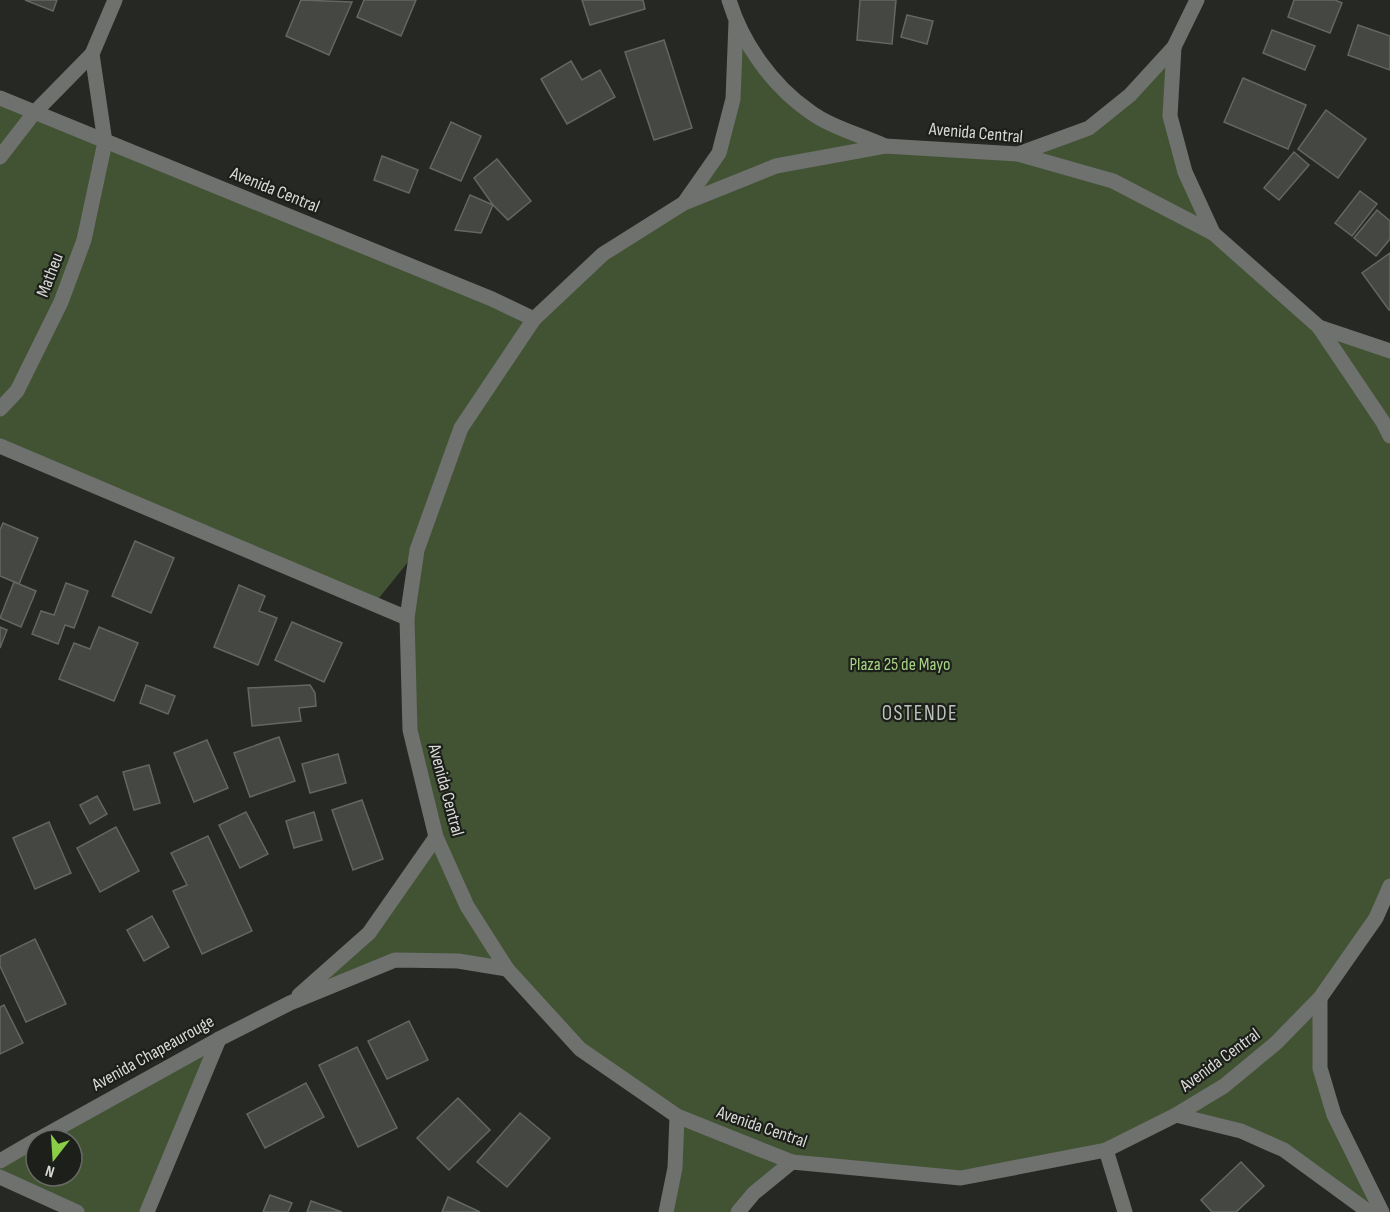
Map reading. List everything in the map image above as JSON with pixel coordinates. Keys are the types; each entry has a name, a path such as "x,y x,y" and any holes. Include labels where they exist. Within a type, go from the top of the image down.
{"street":[{"path":"0,157 34,113 92,54 115,0"},
{"path":"729,0 736,22 773,80 810,112 885,146"},
{"path":"1018,154 1089,128 1130,95 1174,47 1197,0"},
{"path":"684,203 719,153 733,99 736,22"},
{"path":"1174,47 1170,116 1185,172 1213,233"},
{"path":"92,54 105,142"},
{"name":"Avenida Central","path":"0,98 492,299 534,320"},
{"name":"Matheu","path":"0,409 17,392 62,302 84,240 105,142"},
{"name":"Avenida Central","path":"1390,436 1319,327 1213,233 1113,181 1018,154 885,146 776,166 684,203 603,254 534,320 461,428 417,550 406,618 410,729 436,837 467,906 507,969 580,1049 677,1116 792,1162 961,1178 1106,1150 1176,1115 1224,1086 1276,1043 1320,998 1383,921 1390,886"},
{"path":"1319,327 1390,351"},
{"path":"0,446 406,618"},
{"path":"290,1003 369,933 436,837"},
{"path":"290,1003 395,960 458,961 507,969"},
{"path":"1320,998 1320,1068 1334,1115 1382,1212"},
{"name":"Avenida Chapeaurouge","path":"58,1128 219,1039 290,1003"},
{"path":"147,1212 219,1039"},
{"path":"1176,1115 1242,1131 1284,1150 1369,1212"},
{"path":"666,1212 675,1168 677,1116"},
{"name":"Avenida Chapeaurouge","path":"0,1161 24,1147"},
{"path":"1106,1150 1125,1212"},
{"path":"738,1212 754,1193 792,1162"},
{"path":"0,1177 78,1212"}],"green space":[{"name":"Plaza 25 de Mayo","path":"736,22 810,112 885,146 1018,154 1089,128 1174,47 1170,116 1185,172 1224,242 1319,327 1390,351 1390,882 1320,998 1320,1068 1382,1212 1284,1150 1176,1115 1106,1150 961,1178 792,1162 738,1212 666,1212 677,1116 580,1049 508,969 395,960 290,1003 369,933 436,837 415,766 407,618 416,552 375,603 0,446 0,98 534,319 603,254 684,203 719,153"},
{"path":"219,1039 147,1212 77,1212 24,1188 84,1188 84,1128 59,1128"},
{"path":"24,1147 24,1188 0,1177 0,1161"}],"building":[{"path":"25,0 57,0 53,11"},
{"path":"301,0 352,2 329,55 286,36"},
{"path":"364,0 416,0 401,36 357,17"},
{"path":"582,0 643,0 645,9 590,25"},
{"path":"860,0 896,0 892,44 857,40"},
{"path":"1294,0 1335,0 1342,3 1330,33 1288,17"},
{"path":"907,15 933,21 927,44 901,37"},
{"path":"1358,25 1390,36 1390,70 1348,55"},
{"path":"1272,30 1315,46 1305,70 1263,53"},
{"path":"664,40 692,128 654,140 625,52"},
{"path":"571,61 582,80 600,70 615,97 567,124 541,79"},
{"path":"1243,78 1306,105 1288,149 1224,122"},
{"path":"1326,110 1366,139 1338,178 1298,149"},
{"path":"451,122 481,136 461,181 430,168"},
{"path":"1294,152 1309,165 1279,200 1264,188"},
{"path":"382,156 418,170 409,193 374,180"},
{"path":"497,159 531,201 508,220 493,205 474,178"},
{"path":"1360,191 1377,204 1352,236 1335,223"},
{"path":"470,195 493,205 481,233 455,230"},
{"path":"1377,210 1390,221 1390,239 1376,256 1354,238"},
{"path":"1390,253 1390,310 1389,310 1362,273"},
{"path":"3,523 38,538 19,584 0,576 0,530"},
{"path":"135,541 174,558 151,613 112,596"},
{"path":"14,582 36,591 21,627 0,618"},
{"path":"66,583 88,591 74,628 65,625 58,644 32,634 41,611 54,615"},
{"path":"239,585 265,596 259,611 277,618 258,665 214,647"},
{"path":"292,622 342,643 324,682 275,660"},
{"path":"0,627 7,630 0,648"},
{"path":"99,627 138,643 114,701 59,679 74,643 90,649"},
{"path":"146,685 175,696 168,714 140,703"},
{"path":"310,685 315,693 316,706 299,708 301,721 252,726 248,688"},
{"path":"279,737 295,781 250,797 234,753"},
{"path":"207,740 228,788 194,802 174,753"},
{"path":"338,754 346,783 310,793 302,764"},
{"path":"149,765 160,803 134,810 123,772"},
{"path":"97,796 107,814 90,824 80,805"},
{"path":"362,800 383,859 353,870 332,810"},
{"path":"246,812 268,854 240,868 219,825"},
{"path":"314,812 322,840 294,848 286,821"},
{"path":"49,822 71,873 35,889 13,838"},
{"path":"116,827 139,871 100,892 77,848"},
{"path":"208,836 252,931 202,954 173,891 187,885 171,853"},
{"path":"152,916 169,947 144,961 127,930"},
{"path":"35,939 66,1004 26,1022 0,966 0,956"},
{"path":"4,1005 23,1043 0,1054 0,1007"},
{"path":"409,1021 428,1060 387,1079 368,1041"},
{"path":"357,1047 397,1128 358,1147 319,1065"},
{"path":"306,1083 324,1117 265,1148 247,1114"},
{"path":"458,1098 490,1130 449,1170 417,1138"},
{"path":"520,1113 550,1138 507,1187 477,1162"},
{"path":"1241,1162 1264,1186 1236,1212 1212,1212 1201,1200"},
{"path":"270,1195 292,1203 288,1212 263,1212"},
{"path":"448,1197 480,1212 442,1212"},
{"path":"311,1201 342,1212 307,1212"}],"district":[{"name":"OSTENDE","path":"920,713"}]}
